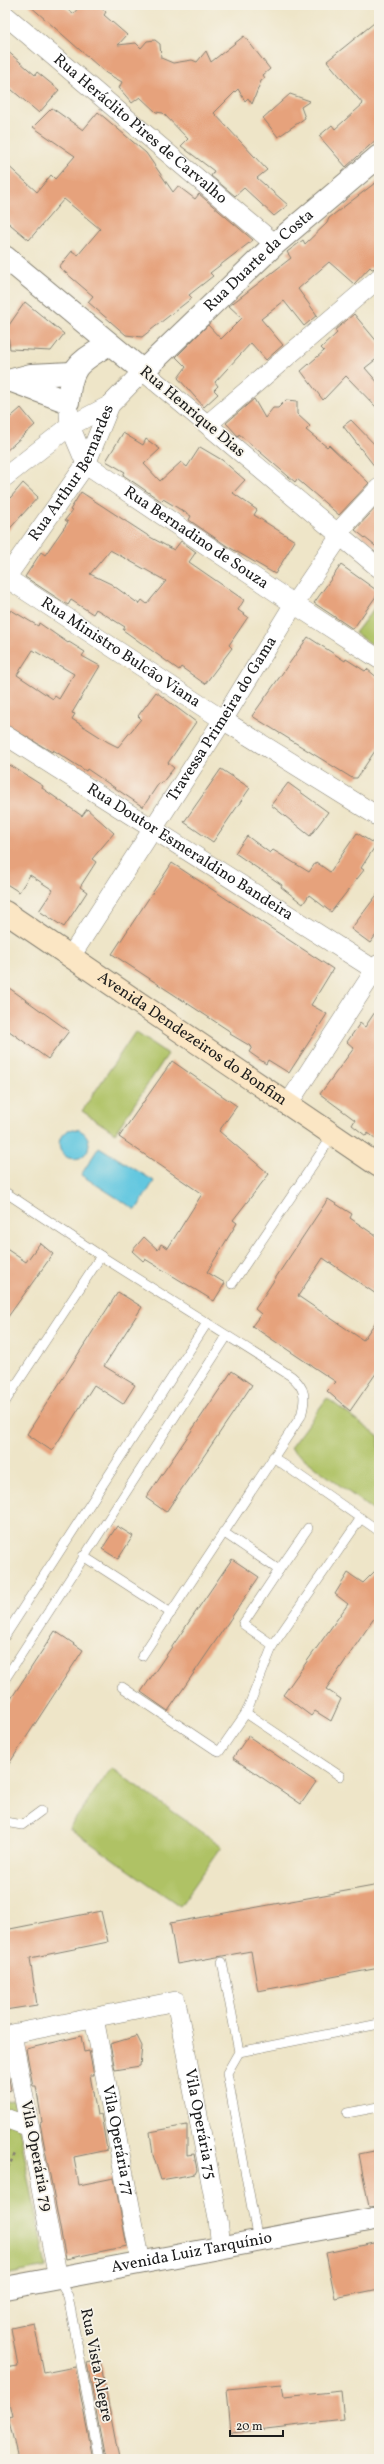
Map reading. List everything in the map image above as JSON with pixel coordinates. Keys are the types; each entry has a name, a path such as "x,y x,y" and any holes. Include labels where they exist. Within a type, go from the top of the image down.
{"main road":[{"name":"Avenida Dendezeiros do Bonfim","path":"7,916 71,956 379,1166"}],"street":[{"name":"Rua Heráclito Pires de Carvalho","path":"5,15 275,244"},
{"name":"Rua Duarte da Costa","path":"143,371 275,244 379,156"},
{"name":"Rua Henrique Dias","path":"5,258 208,424 379,568"},
{"path":"208,424 379,278"},
{"path":"86,464 70,426 68,402 72,373 80,362 109,344"},
{"name":"Rua Arthur Bernardes","path":"5,578 86,464 110,406 143,371"},
{"path":"8,381 31,375 72,373"},
{"path":"8,381 68,402"},
{"path":"5,477 70,426 110,406"},
{"name":"Rua Bernadino de Souza","path":"86,464 294,604 379,659"},
{"name":"Travessa Primeira do Gama","path":"71,956 224,720 294,604 340,536 341,529 379,488"},
{"name":"Rua Ministro Bulcão Viana","path":"5,578 224,720 379,817"},
{"name":"Rua Doutor Esmeraldino Bandeira","path":"5,735 153,830 377,967"},
{"path":"288,1104 377,967"},
{"name":"Vila Operária 75","path":"94,2018 176,2001 218,2219 221,2248"},
{"name":"Vila Operária 79","path":"58,2279 12,2034 94,2018"},
{"name":"Vila Operária 77","path":"94,2018 141,2263"},
{"path":"5,2118 30,2126"},
{"name":"Avenida Luiz Tarquínio","path":"5,2288 379,2218"}],"lane":[{"path":"232,1284 333,1135"},
{"path":"5,1192 101,1256 291,1376 300,1383 304,1392 304,1404 300,1416 142,1656"},
{"path":"5,1402 9,1388 101,1256"},
{"path":"5,1636 207,1323"},
{"path":"5,1678 227,1336"},
{"path":"273,1457 379,1531"},
{"path":"122,1686 219,1752 246,1713 274,1645 361,1518"},
{"path":"274,1645 243,1624 308,1528"},
{"path":"223,1532 279,1570"},
{"path":"83,1556 171,1612"},
{"path":"246,1713 340,1776"},
{"path":"5,1822 22,1825 41,1811"},
{"path":"222,1962 239,2052 227,2073 258,2241"},
{"path":"239,2052 379,2024"},
{"path":"348,2113 379,2106"},
{"name":"Rua Vista Alegre","path":"58,2279 68,2296 99,2459"}],"green space":[{"path":"379,602 379,649 355,633"},
{"path":"135,1032 168,1054 115,1133 82,1111"},
{"path":"327,1398 379,1437 379,1515 290,1448"},
{"path":"111,1768 222,1846 180,1906 69,1828"},
{"path":"14,2100 46,2267 5,2275 5,2101"}],"water":[{"path":"74,1129 84,1134 89,1144 84,1154 74,1159 64,1154 59,1144 64,1134"},
{"path":"99,1147 154,1181 136,1210 81,1175"}],"building":[{"path":"29,5 62,5 73,14 81,5 98,5 106,12 104,15 127,35 118,45 136,43 141,48 147,41 155,40 160,44 161,58 173,63 192,60 197,62 206,51 211,62 244,36 270,69 263,75 265,78 261,81 252,104 248,98 245,101 238,89 214,113 267,170 257,178 288,205 274,216 244,188 235,196 211,176 214,171 181,146 188,139 163,113 156,112 140,97 132,103 119,88 122,82 106,73"},
{"path":"379,19 379,137 346,167 319,136 332,125 335,129 363,104 327,61"},
{"path":"5,49 35,75 37,72 59,90 39,113 5,84"},
{"path":"290,94 310,101 301,107 305,118 278,137 263,118"},
{"path":"52,108 83,130 98,112 146,153 173,192 178,186 195,199 199,194 253,240 210,273 213,276 189,295 192,298 142,337 126,335 88,302 93,296 59,267 72,251 78,255 100,229 64,199 29,240 5,220 5,163 37,192 51,175 55,179 75,156 33,127"},
{"path":"379,180 379,267 372,269 370,267 354,284 329,262 298,289 317,315 304,326 284,301 261,319 283,345 266,360 251,343 215,382 218,386 214,390 218,394 204,407 178,378 186,367 176,357 208,325 221,339 242,318 229,306 291,258 287,252 303,240 305,244 327,223 329,218"},
{"path":"25,302 64,334 51,351 10,349 7,328"},
{"path":"354,314 379,344 379,357 365,368 379,384 379,410 346,376 323,400 301,371 324,351 321,348 337,333 335,330"},
{"path":"254,399 265,418 273,408 278,408 286,400 297,401 297,414 310,426 306,430 327,447 329,445 369,483 339,515 297,479 295,482 239,434 238,436 226,423"},
{"path":"21,408 35,425 5,452 5,422"},
{"path":"351,420 379,449 379,472 343,426"},
{"path":"123,433 143,445 146,439 160,449 144,464 160,481 181,462 187,467 200,447 222,460 245,480 233,493 257,510 254,515 295,541 275,574 227,546 189,520 191,516 163,499 161,501 123,475 125,472 106,461"},
{"path":"23,483 38,497 5,534 5,504"},
{"path":"81,492 150,537 174,550 181,541 196,552 189,562 244,600 238,610 248,617 229,645 232,648 205,684 181,667 179,670 123,630 125,627 96,609 93,614 71,600 68,605 25,577 41,552 45,555 68,522 65,520 72,511 70,510","holes":["110,550 166,581 147,604 142,600 139,604 111,584 90,574"]},
{"path":"379,504 379,549 355,530"},
{"path":"341,565 379,592 353,629 314,603"},
{"path":"11,610 38,626 39,623 68,643 69,642 85,652 82,656 100,666 72,713 75,714 72,719 108,742 118,747 141,719 138,716 156,692 196,722 168,763 174,768 161,784 159,783 143,807 87,769 86,771 53,750 52,752 5,724 5,619","holes":["33,650 74,674 59,699 55,696 53,699 17,675"]},
{"path":"308,637 345,661 346,659 365,671 367,669 379,679 379,745 357,778 352,778 252,716"},
{"path":"5,762 43,786 42,788 82,816 87,809 114,833 92,859 96,862 80,887 87,892 64,927 39,911 53,890 30,875 19,892 5,883"},
{"path":"221,769 250,788 213,842 184,822"},
{"path":"288,783 328,812 310,836 271,805"},
{"path":"357,833 376,845 361,868 364,870 331,912 309,895 303,904 281,887 282,885 235,853 247,836 270,853 273,850 309,872 316,862 330,872"},
{"path":"172,863 333,969 311,1005 327,1014 289,1073 268,1060 266,1064 249,1052 252,1047 230,1034 231,1032 112,954"},
{"path":"379,892 379,931 370,943 351,929"},
{"path":"5,985 69,1031 48,1059 5,1028"},
{"path":"379,1006 379,1141 368,1133 366,1136 352,1125 355,1120 320,1094 354,1048 347,1042 360,1023 365,1027"},
{"path":"172,1061 237,1106 219,1131 269,1174 233,1220 237,1223 207,1272 225,1283 214,1301 145,1259 143,1261 132,1251 144,1237 158,1250 161,1244 168,1248 202,1194 119,1137"},
{"path":"328,1199 352,1214 350,1218 379,1238 379,1296 323,1258 298,1296 363,1340 379,1317 379,1369 350,1411 327,1391 336,1382 252,1326 261,1314 255,1309"},
{"path":"40,1243 53,1254 5,1321 5,1248 26,1262"},
{"path":"118,1292 142,1307 104,1366 135,1385 123,1404 94,1385 52,1451 27,1434"},
{"path":"232,1371 252,1385 166,1512 146,1498"},
{"path":"117,1526 133,1536 118,1559 102,1549"},
{"path":"232,1559 259,1577 168,1711 141,1692"},
{"path":"379,1567 379,1611 326,1689 341,1699 331,1721 315,1711 311,1716 283,1695 348,1604 335,1594 348,1573 363,1583"},
{"path":"55,1631 83,1650 5,1770 5,1708"},
{"path":"248,1736 316,1782 301,1804 233,1758"},
{"path":"379,1885 379,1968 258,1991 251,1951 177,1964 170,1923"},
{"path":"101,1911 108,1942 30,1958 37,2005 5,2010 5,1930"},
{"path":"81,2036 84,2052 89,2051 94,2075 90,2075 97,2115 101,2114 107,2150 74,2157 79,2185 114,2178 127,2246 66,2259 40,2123 42,2122 36,2086 33,2086 26,2049"},
{"path":"137,2036 142,2046 140,2066 115,2070 110,2044"},
{"path":"5,2056 11,2090 5,2092"},
{"path":"187,2125 187,2155 194,2154 197,2170 195,2174 161,2180 153,2155 150,2132"},
{"path":"379,2150 379,2206 369,2207 359,2154"},
{"path":"379,2242 379,2289 335,2298 326,2253"},
{"path":"34,2323 44,2373 75,2367 93,2459 18,2459 8,2417 12,2416 5,2385 5,2368 18,2366 11,2328"},
{"path":"100,2360 119,2459 105,2459 87,2363"},
{"path":"282,2384 284,2397 341,2391 344,2420 231,2433 227,2389"}]}
